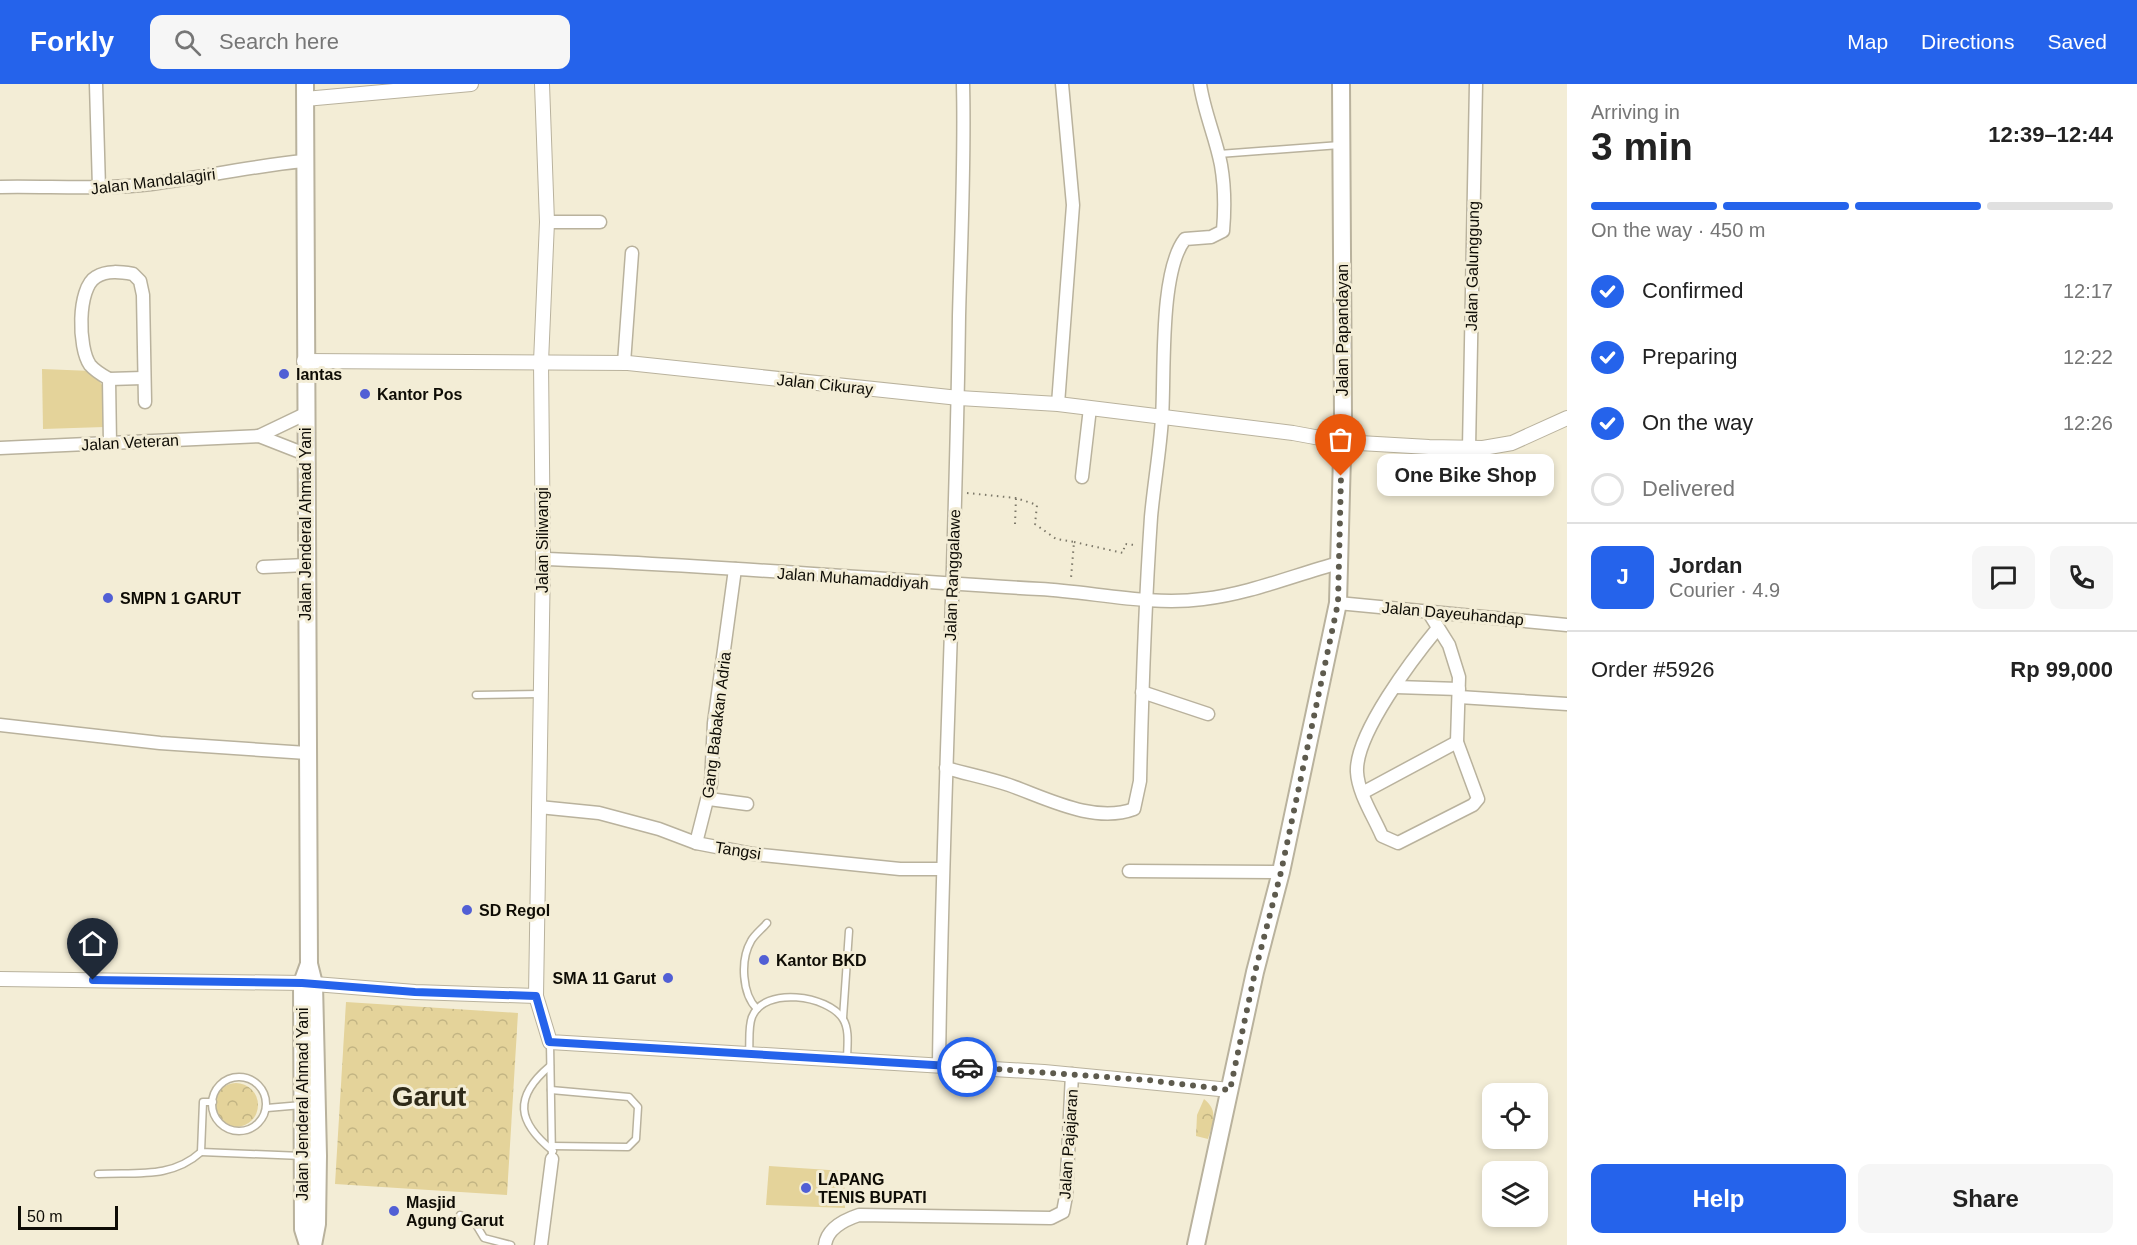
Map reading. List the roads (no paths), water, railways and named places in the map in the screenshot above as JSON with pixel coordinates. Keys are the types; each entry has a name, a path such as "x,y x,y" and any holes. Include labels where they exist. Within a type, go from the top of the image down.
{"main road":[{"name":"Jalan Papandayan","path":"1196,1245 1255,972 1281,872 1338,603 1342,442 1341,84"},
{"name":"Jalan Jenderal Ahmad Yani","path":"305,92 304,361 309,964 302,1104 317,1224 313,1245"},
{"name":"Jalan Jenderal Ahmad Yani","path":"308,983 310,1156 303,1229 308,1245"}],"street":[{"path":"96,84 99,188"},
{"path":"305,92 471,84"},
{"name":"Jalan Siliwangi","path":"542,84 547,222 541,362 543,559 536,996 549,1042"},
{"name":"Jalan Ranggalawe","path":"939,1065 941,869 959,398 964,148 963,84"},
{"path":"1058,404 1073,205 1062,84"},
{"path":"946,768 1006,784 1074,808 1116,814 1134,809 1140,781 1149,547 1162,416 1170,283 1176,258 1185,239 1212,237 1223,231 1225,202 1218,154 1203,104 1200,84"},
{"name":"Jalan Galunggung","path":"1469,448 1476,84"},
{"name":"Jalan Mandalagiri","path":"0,187 99,188 149,184 255,166 304,161"},
{"path":"547,222 600,222"},
{"path":"624,363 632,253"},
{"path":"143,378 109,379 89,364 84,350 82,306 83,294 93,278 120,272 136,276 141,288 144,402"},
{"name":"Jalan Cikuray","path":"304,361 624,363 959,398 1058,404 1162,416 1342,442 1469,448 1512,443 1567,417"},
{"path":"109,379 110,444"},
{"path":"1082,477 1090,408"},
{"name":"Jalan Veteran","path":"0,448 259,436 305,414"},
{"name":"Jalan Veteran","path":"259,436 305,454"},
{"name":"Jalan Muhamaddiyah","path":"543,559 656,563 1167,601 1204,599 1339,563"},
{"path":"263,567 306,565"},
{"name":"Gang Babakan Adria","path":"696,843 709,798 714,723 735,569"},
{"name":"Jalan Dayeuhandap","path":"1338,603 1429,613 1513,618 1567,625"},
{"path":"1429,613 1449,645 1459,677 1457,742 1478,799 1473,805 1398,843 1382,837 1357,769 1363,741 1413,660 1438,628"},
{"path":"1396,687 1567,704"},
{"path":"1142,692 1208,714"},
{"path":"0,725 172,744 307,753"},
{"path":"1364,792 1457,742"},
{"path":"709,798 747,804"},
{"name":"Tangsi","path":"539,807 599,813 659,829 696,843 753,854 900,869 941,869"},
{"path":"1129,871 1281,872"},
{"path":"0,979 308,983 415,992 536,996"},
{"path":"549,1042 1072,1074 1230,1090"},
{"name":"Jalan Pajajaran","path":"825,1245 826,1239 840,1222 859,1215 1051,1218 1063,1212 1066,1196 1072,1074"},
{"path":"541,1245 552,1152"}],"lane":[{"path":"1218,154 1305,145 1341,145"},
{"path":"476,695 541,694"},
{"path":"757,1009 749,1001 745,982 746,954 751,940 767,923"},
{"path":"843,1018 849,931"},
{"path":"749,1054 751,1017 757,1009 768,1000 799,998 822,1001 843,1018 847,1026 847,1060"},
{"path":"549,1042 552,1152"},
{"path":"550,1066 530,1086 523,1100 526,1123 552,1152"},
{"path":"231,1077 245,1077 258,1083 265,1095 267,1108 263,1120 253,1129 240,1132 227,1130 217,1121 212,1109 213,1096 220,1084 231,1077"},
{"path":"551,1090 629,1097 639,1107 636,1139 628,1148 552,1152"},
{"path":"201,1152 203,1102 213,1102"},
{"path":"267,1108 302,1104"},
{"path":"98,1174 168,1171 181,1167 201,1152 310,1156"},
{"path":"460,1215 475,1223 484,1238 511,1245"}],"place":[{"name":"lantas","path":"284,374"},
{"name":"Kantor Pos","path":"365,394"},
{"name":"One Bike Shop","path":"1341,476"},
{"name":"SMPN 1 GARUT","path":"108,598"},
{"name":"SD Regol","path":"467,910"},
{"name":"Kantor BKD","path":"764,960"},
{"name":"SMA 11 Garut","path":"668,978"},
{"name":"LAPANG TENIS BUPATI","path":"806,1188"},
{"name":"Masjid Agung Garut","path":"394,1211"}],"district":[{"name":"Garut","path":"429,1096"}]}
